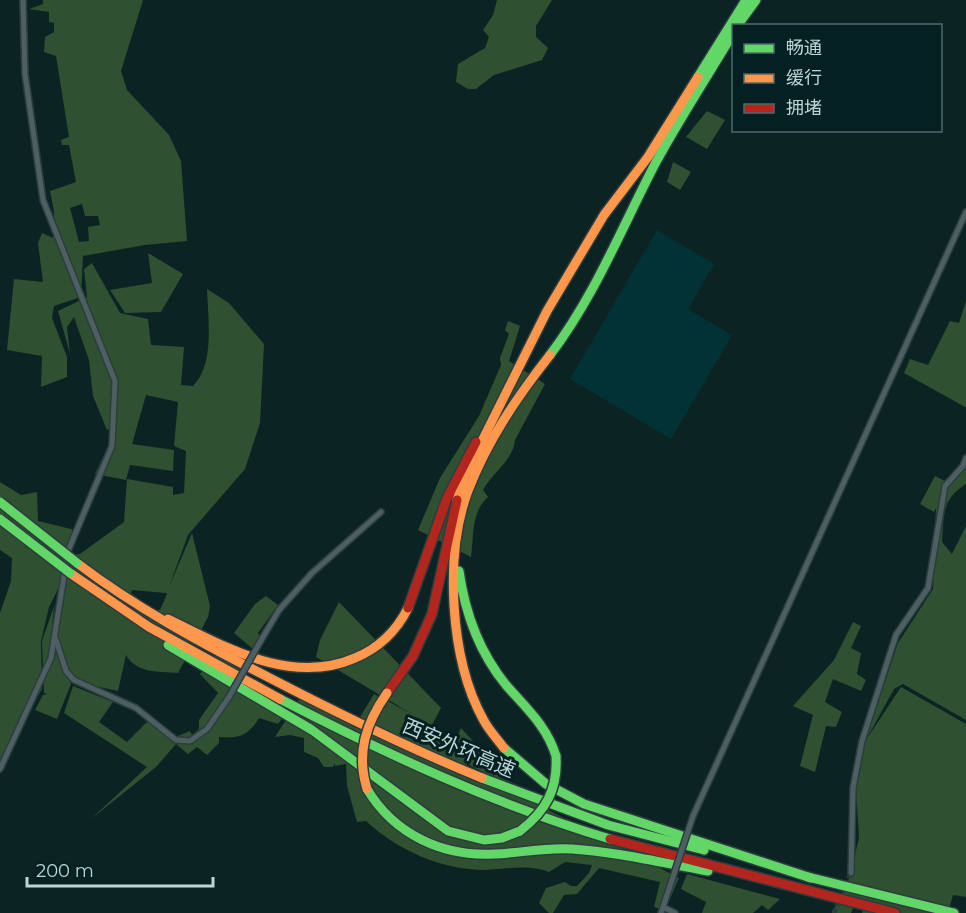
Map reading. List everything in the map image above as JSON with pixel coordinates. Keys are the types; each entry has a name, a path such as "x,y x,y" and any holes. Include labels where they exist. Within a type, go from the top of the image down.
{"highway":[{"path":"746,0 648,157 604,215 547,311 503,403 468,467 457,497 436,601 428,624 413,656 373,713 362,741 361,769 367,789 377,807 395,825 423,841 450,849 484,854 558,848 594,851 783,885"},
{"path":"738,24 756,0"},
{"path":"732,35 656,162 599,276 566,334 518,396 481,460 467,494 458,532 454,565 454,599 463,670 483,720 507,753 546,784 584,804 811,878"},
{"path":"110,588 216,642 266,663 309,670 350,661 377,645 401,620 414,596 439,512 454,477 503,403"},
{"name":"西安外环高速","path":"0,502 110,588 178,631 397,741 493,783 596,821 953,913"},
{"name":"西安外环高速","path":"0,519 110,603 197,655 339,728 459,783 594,834 895,913"},
{"path":"110,603 174,649 312,730 448,831 466,838 491,841 520,831 538,817 551,798 557,778 556,756 544,728 493,667 474,632 462,592 458,532"}],"street":[{"path":"0,769 51,658 68,551 112,446 115,381 43,201 26,74 23,0"},
{"path":"661,913 693,816 966,212"},
{"path":"851,873 853,788 861,741 896,635 928,588 945,486 963,466 966,458"},
{"path":"55,636 66,670 74,680 136,708 177,740 190,741 207,729 229,697 279,610 312,573 381,512"},
{"path":"663,907 675,913"}],"shaded area":[{"path":"657,230 714,264 688,309 732,335 671,439 570,379"}],"green space":[{"path":"43,0 143,0 121,71 127,90 169,135 181,161 187,241 145,245 83,256 81,297 54,306 52,318 67,357 67,377 41,387 42,356 7,350 14,279 43,282 38,243 42,233 53,238 54,211 50,191 76,182 69,145 62,145 61,140 69,137 56,56 44,52 45,37 54,32 54,23 49,22 49,12 29,9 43,4","holes":["82,204 85,216 98,216 100,225 88,227 89,241 79,242 70,208"]},
{"path":"497,0 552,0 536,26 536,37 548,48 542,60 494,75 476,89 468,89 456,82 458,64 485,48 489,37 483,30 493,15"},
{"path":"707,111 725,120 707,149 686,137"},
{"path":"673,162 691,172 680,190 667,182"},
{"path":"148,253 183,274 161,312 125,313 110,290 152,283"},
{"path":"92,263 120,313 148,319 151,345 184,347 181,385 193,386 205,366 209,340 207,289 229,303 264,344 260,423 245,469 188,535 169,587 192,533 210,606 208,617 178,673 142,669 126,655 118,691 85,684 69,675 55,642 58,589 49,607 41,641 42,689 8,747 0,768 0,613 11,581 12,558 0,550 0,482 21,495 37,492 38,521 75,530 66,548 67,556 80,554 124,522 127,479 173,487 173,495 184,493 186,451 174,446 178,402 146,395 132,444 174,450 173,471 130,465 126,480 95,474 116,425 107,430 93,396 89,360 74,317 67,327 70,354 58,311 87,297 84,269","holes":["132,590 166,593 160,610 127,608"]},
{"path":"966,301 965,407 904,373 910,359 928,365 950,321 959,323"},
{"path":"508,321 520,326 509,361 545,384 507,460 483,490 488,497 476,517 471,557 418,530 440,478 479,416 501,365 500,358 509,334 505,330"},
{"path":"966,462 966,484 952,496 945,509 942,542 952,554 966,526 966,720 903,684 894,689 866,740 901,687 966,724 966,897 953,895 948,913 862,913 865,906 856,901 851,913 832,913 848,882 859,838 856,788 864,745 898,643 933,589 936,508 934,512 920,504 935,476 947,482"},
{"path":"266,596 278,605 258,633 262,638 255,642 258,646 254,650 234,633 255,604"},
{"path":"339,602 441,708 432,725 456,739 461,728 518,790 469,765 470,753 466,767 679,878 665,910 654,907 660,882 599,868 577,894 564,895 553,913 549,913 539,903 546,888 565,882 571,886 577,886 589,873 592,865 565,862 549,872 526,868 469,869 421,856 392,841 366,821 357,822 347,786 346,764 335,766 335,763 333,767 324,767 318,758 304,752 304,738 290,735 275,737 302,695 354,727 374,694 412,714 316,657 320,640"},
{"path":"54,606 51,643 71,684 57,719 35,710 43,695 47,694 44,693 42,641"},
{"path":"853,622 861,626 851,648 861,653 857,674 866,680 861,691 833,679 825,702 842,712 836,727 826,726 815,772 800,766 813,715 793,706 834,660"},
{"path":"226,643 246,661 235,675 284,716 278,724 259,718 243,735 219,737 219,743 207,755 197,747 188,754 176,744 156,767 91,819 147,767 64,713 73,686 113,702 99,722 127,742 148,721 174,743 173,738 190,731 192,735 199,729 199,720 218,693 200,674"},
{"path":"687,874 780,899 768,910 762,905 753,913 702,913 706,902 681,889"}],"tunnel":[{"path":"834,913 851,873"}],"traffic: fast":[{"path":"698,77 746,0"},
{"path":"738,24 756,0"},
{"path":"550,355 581,309 656,162 732,35"},
{"path":"0,502 77,563"},
{"path":"0,519 70,573"},
{"path":"459,571 469,617 481,646 496,672 541,726 556,756"},
{"path":"168,645 312,730 448,831 484,840 502,838 520,831"},
{"path":"280,699 442,777 525,811 610,839"},
{"path":"504,748 546,784 584,804 811,878"},
{"path":"520,831 537,815 548,798 555,779 556,756"},
{"path":"482,778 608,825 704,850"},
{"path":"367,789 391,819 421,840 438,847 475,854 553,849 589,850 708,871"},
{"path":"808,877 954,913"}],"traffic: slow":[{"path":"457,500 465,475 547,311 604,215 648,157 698,77"},
{"path":"504,748 483,719 463,667 454,606 453,575 456,545 460,517 468,491 484,455 515,403 550,355"},
{"path":"77,563 145,609 216,650 372,729 482,778"},
{"path":"70,573 149,627 280,699"},
{"path":"168,619 259,660 307,668 331,666 364,654 386,638 408,608"},
{"path":"367,789 363,763 365,739 373,716 387,693"}],"traffic: jam":[{"path":"408,608 447,498 476,442"},
{"path":"387,693 413,656 432,614 457,500"},
{"path":"610,839 895,913"}]}
